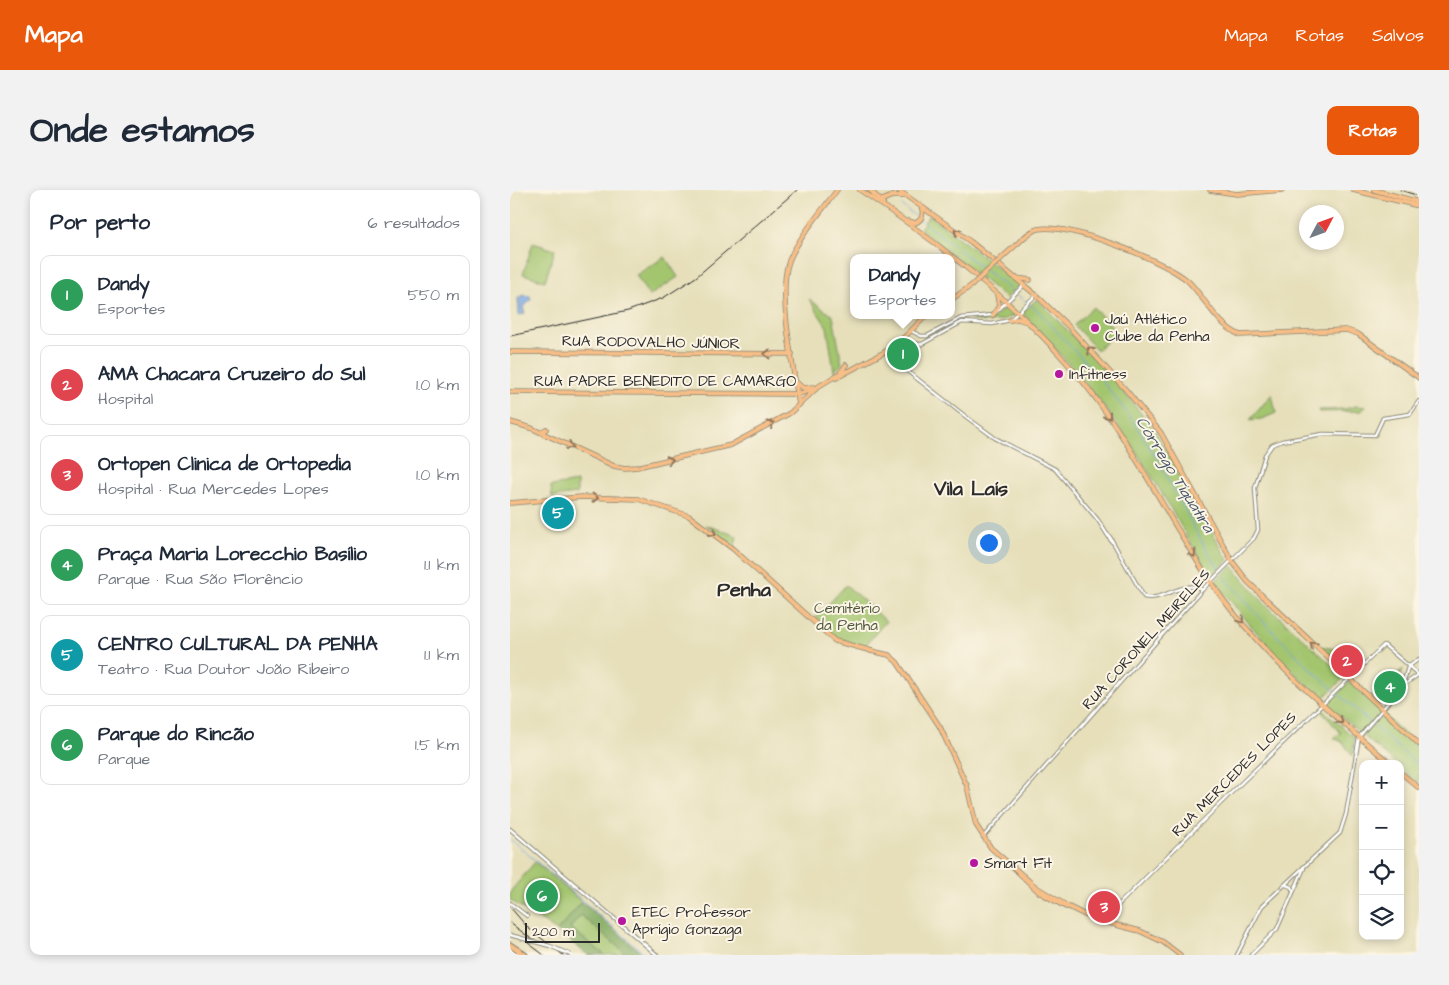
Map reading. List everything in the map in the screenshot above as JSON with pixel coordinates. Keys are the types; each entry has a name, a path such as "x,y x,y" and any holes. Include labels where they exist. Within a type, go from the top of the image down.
{"highway":[{"path":"510,945 525,955"},
{"path":"510,949 519,955"}],"main road":[{"path":"799,405 784,292 789,261 837,190"},
{"path":"860,190 880,201"},
{"path":"870,190 889,210 947,254"},
{"path":"894,190 904,194"},
{"path":"898,190 1016,278 1069,327 1154,424 1232,561 1269,603 1419,744"},
{"path":"1210,190 1236,194 1282,190"},
{"path":"1353,190 1419,206"},
{"path":"1374,190 1419,202"},
{"path":"880,201 904,194"},
{"path":"904,220 918,222 923,215 921,206"},
{"path":"955,297 972,286 1033,230 1041,228 1073,231 1097,238 1144,257 1185,279 1229,329 1240,336 1346,330 1358,334 1419,378"},
{"path":"955,260 1008,301 1076,373 1136,455 1210,582 1259,642 1321,704 1385,760"},
{"path":"1016,278 1030,280"},
{"path":"993,314 1000,303 996,292"},
{"path":"831,379 890,349 899,343 923,319"},
{"path":"1010,320 1021,320 1032,325"},
{"name":"RUA RODOVALHO JÚNIOR","path":"510,352 792,354"},
{"path":"839,374 846,364"},
{"path":"510,422 531,428 614,466 625,468 637,467 724,449 773,423 799,405 819,386 839,374 847,372"},
{"path":"796,382 803,388 819,386"},
{"name":"RUA PADRE BENEDITO DE CAMARGO","path":"510,392 798,394 808,392 819,386"},
{"path":"544,435 543,431 546,429"},
{"path":"511,503 582,497 641,499 689,516 736,552 836,641 891,658 899,665 940,727 967,786 976,825 982,837 991,848 1039,892 1102,921 1140,931 1160,941 1180,955"},
{"path":"1404,775 1419,788"}],"street":[{"path":"911,331 922,336 930,334 961,318 993,314 1024,285"},
{"path":"899,343 922,344 962,322 992,324 1010,320 1035,296"},
{"path":"922,336 922,344"},
{"path":"890,349 902,367 995,438 1055,469 1111,540 1144,597 1152,598 1166,595 1190,587 1198,587 1202,590"},
{"name":"RUA CORONEL MEIRELES","path":"982,837 1202,590 1257,534 1255,488 1265,455 1272,445 1282,441 1337,433 1375,435 1383,418 1410,414 1419,401"},
{"name":"RUA MERCEDES LOPES","path":"1102,921 1321,704 1384,645 1408,667"},
{"path":"1402,686 1408,667 1419,659"},
{"path":"1237,955 1258,911 1336,838 1342,828 1359,737 1402,686 1419,675 1408,667"},
{"path":"510,829 657,955"},
{"path":"1251,955 1277,929 1304,867"},
{"path":"1285,885 1291,887 1293,892"},
{"path":"510,903 527,916"},
{"path":"510,935 550,946 571,955"}],"green space":[{"path":"929,215 1020,285 1006,298 955,257 955,254 951,254 920,229"},
{"path":"533,243 555,250 545,281 523,274"},
{"path":"665,257 678,277 649,296 636,275"},
{"path":"809,299 833,316 842,364 834,371 827,327"},
{"path":"1037,299 1101,365 1154,429 1228,560 1211,576 1127,438 1070,365 1022,313"},
{"path":"1007,306 1016,314 994,322 971,320 993,318"},
{"name":"Jaú Atlético Clube da Penha","path":"1093,307 1117,332 1097,350 1074,325"},
{"path":"1272,394 1276,413 1262,419 1250,420"},
{"path":"1356,406 1365,407 1362,411 1319,412 1318,410 1345,409"},
{"path":"577,482 577,494 552,497 551,486"},
{"path":"706,525 737,536 735,546 733,546"},
{"path":"1232,566 1264,603 1345,677 1322,699 1266,643 1215,581"},
{"name":"Cemitério da Penha","path":"846,585 886,621 864,647 836,637 815,619"},
{"path":"1320,646 1343,651 1348,649 1360,661 1347,672"},
{"path":"1403,669 1398,685 1381,703 1373,695"},
{"path":"1349,682 1419,747 1419,784 1404,771 1404,760 1391,760 1327,704"},
{"path":"1320,710 1323,710 1354,737 1353,756 1342,742 1334,738 1341,733"},
{"path":"535,862 582,902 557,931 510,900 510,892"},
{"path":"582,902 644,955 622,955 624,952 581,915 570,928 605,955 588,955 557,931"},
{"path":"581,915 624,952 622,955 605,955 570,928"}],"water":[{"path":"524,295 530,296 531,300 523,307 525,314 519,315 518,298"}],"waterway":[{"name":"Córrego Tiquatira","path":"902,206 1037,310 1100,378 1133,421 1157,459 1206,549 1227,580 1272,631 1317,675 1419,766"},
{"path":"510,839 646,955"}],"railway":[{"path":"510,336 628,311 663,298 696,277 797,190"},
{"path":"1400,190 1419,196"},
{"path":"510,907 528,928 563,955"},
{"path":"510,923 533,940"},
{"path":"524,940 544,955"}],"place":[{"name":"Jaú Atlético Clube da Penha","path":"1095,328"},
{"name":"Dandy","path":"903,354"},
{"name":"Infitness","path":"1059,374"},
{"name":"CENTRO CULTURAL DA PENHA","path":"558,513"},
{"name":"AMA Chacara Cruzeiro do Sul","path":"1347,661"},
{"name":"Praça Maria Lorecchio Basílio","path":"1390,687"},
{"name":"Smart Fit","path":"974,863"},
{"name":"Parque do Rincão","path":"542,896"},
{"name":"Ortopen Clinica de Ortopedia","path":"1104,907"},
{"name":"ETEC Professor Aprígio Gonzaga","path":"622,921"}],"district":[{"name":"Vila Laís","path":"971,488"},
{"name":"Penha","path":"744,589"}]}
